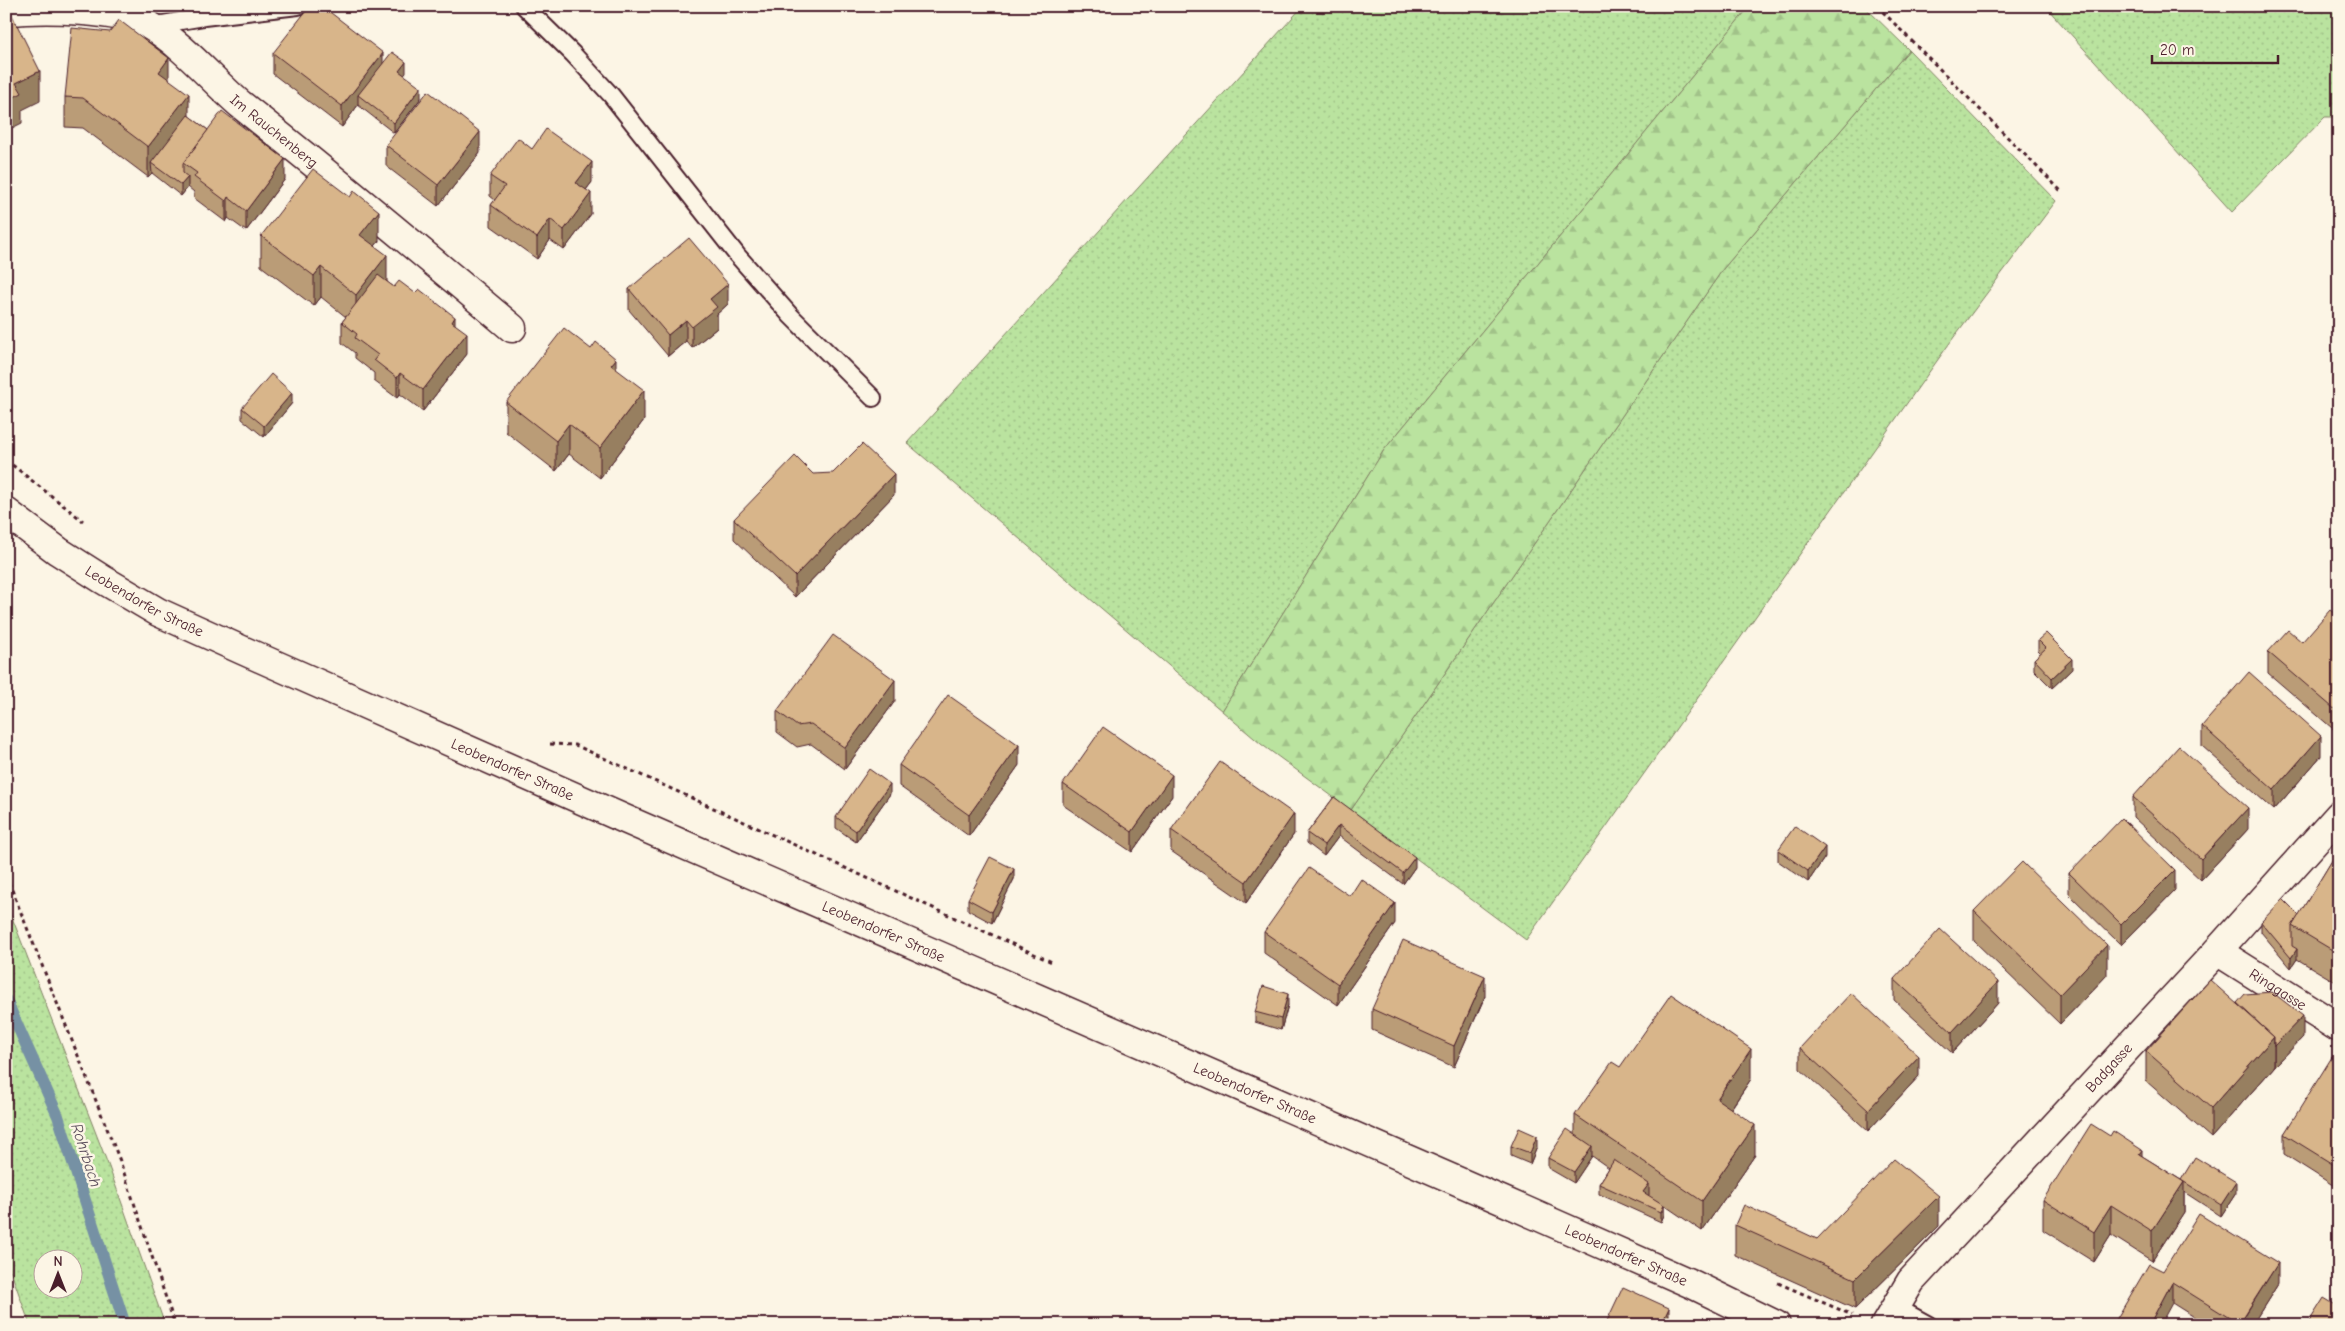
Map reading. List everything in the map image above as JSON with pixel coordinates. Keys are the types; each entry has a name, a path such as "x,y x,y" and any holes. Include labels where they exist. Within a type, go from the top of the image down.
{"main road":[{"name":"Im Rauchenberg","path":"6,12 50,10 93,13 123,16 151,26 175,45 219,86 402,234 512,328"},
{"name":"Leobendorfer Straße","path":"6,512 58,551 102,580 158,612 627,820 1508,1203 1694,1286 1776,1325"},
{"name":"Badgasse","path":"1880,1317 2217,952 2339,815"},
{"name":"Ringgasse","path":"2217,952 2339,1028"}],"lane":[{"path":"151,26 204,17 298,6"},
{"path":"524,6 574,54 611,94 737,254 790,315 873,398"},
{"path":"1880,1317 1929,1325"}],"path":[{"path":"1877,6 2063,194"},
{"path":"6,460 88,525"},
{"path":"549,744 575,745 1056,964"},
{"path":"6,875 120,1161 175,1325"},
{"path":"1777,1282 1880,1317"}],"green space":[{"path":"1303,6 1750,6 1384,450 1222,711 907,443"},
{"path":"1750,6 1864,6 1909,50 1723,269 1351,810 1261,744 1222,711 1384,450"},
{"path":"2045,6 2339,6 2339,117 2325,117 2232,212"},
{"path":"1909,50 2056,201 1954,337 1526,940 1351,810 1723,269"},
{"path":"6,902 109,1167 165,1325 30,1325 6,1258"}],"building":[{"path":"310,6 322,6 383,53 342,106 273,53"},
{"path":"11,13 40,71 16,83 22,93 6,101 6,15"},
{"path":"119,20 169,58 159,72 189,94 148,147 83,98 65,97 72,28 110,32"},
{"path":"392,52 406,62 399,71 421,87 394,123 358,95"},
{"path":"428,91 480,132 438,185 386,145"},
{"path":"222,111 285,159 246,211 228,197 226,201 194,177 197,173 183,163"},
{"path":"188,115 208,130 183,163 183,173 188,177 181,185 151,163"},
{"path":"546,129 592,162 576,183 591,193 564,230 550,219 537,238 491,205 505,186 490,176 518,138 532,149"},
{"path":"313,169 350,197 354,191 379,211 360,235 387,255 356,295 321,267 314,276 261,236"},
{"path":"689,238 728,284 710,299 717,307 692,327 686,320 668,335 629,289"},
{"path":"378,275 394,287 399,281 415,293 419,289 455,317 452,322 467,333 423,390 400,373 397,378 374,360 378,355 355,338 357,334 342,322"},
{"path":"564,328 591,349 596,342 616,359 611,365 644,390 600,448 569,424 556,441 506,402"},
{"path":"271,374 292,393 264,426 242,408"},
{"path":"862,444 894,474 795,576 734,519 795,456 813,474 833,473"},
{"path":"2330,610 2339,617 2339,713 2268,652 2288,630 2302,642"},
{"path":"2046,633 2072,659 2052,678 2034,659 2046,648 2038,640"},
{"path":"833,635 895,680 845,748 811,724 797,726 777,711"},
{"path":"2249,672 2321,736 2274,790 2202,726"},
{"path":"948,695 1019,745 969,815 899,765"},
{"path":"1103,727 1172,775 1132,832 1063,784"},
{"path":"2179,746 2248,808 2201,859 2133,797"},
{"path":"1220,762 1294,814 1246,882 1171,830"},
{"path":"869,769 890,784 856,831 836,817"},
{"path":"1334,797 1415,857 1403,873 1339,825 1324,845 1307,833"},
{"path":"2122,818 2175,870 2121,924 2069,873"},
{"path":"1795,826 1825,847 1808,871 1778,850"},
{"path":"2339,849 2339,954 2292,926"},
{"path":"990,857 1014,869 992,912 968,899"},
{"path":"2022,862 2107,945 2060,994 1974,911"},
{"path":"1309,868 1350,896 1361,879 1395,903 1338,984 1264,932"},
{"path":"2283,899 2299,915 2292,926 2292,946 2297,949 2291,958 2261,922"},
{"path":"1940,929 1998,982 1952,1032 1894,979"},
{"path":"1403,940 1485,976 1454,1046 1372,1009"},
{"path":"2210,980 2274,1037 2211,1108 2146,1051"},
{"path":"1263,986 1288,994 1281,1019 1255,1012"},
{"path":"2272,992 2303,1016 2274,1046 2274,1037 2237,1003 2245,994"},
{"path":"1851,993 1919,1056 1868,1110 1800,1048"},
{"path":"1671,994 1751,1049 1717,1099 1755,1125 1702,1201 1575,1115 1612,1062 1620,1067"},
{"path":"2332,1057 2339,1061 2339,1168 2284,1134"},
{"path":"2091,1124 2110,1136 2113,1131 2142,1150 2139,1154 2184,1182 2152,1231 2111,1205 2094,1232 2043,1200"},
{"path":"1519,1128 1537,1136 1530,1153 1511,1146"},
{"path":"1567,1129 1592,1146 1574,1172 1548,1158"},
{"path":"2195,1157 2236,1182 2221,1205 2181,1180"},
{"path":"1894,1159 1939,1196 1855,1279 1735,1225 1744,1205 1817,1239"},
{"path":"1614,1160 1649,1184 1643,1192 1664,1205 1661,1212 1599,1184"},
{"path":"2199,1214 2278,1263 2239,1324 2172,1282 2149,1325 2113,1325 2149,1264 2163,1271"},
{"path":"1623,1287 1669,1308 1661,1325 1605,1325"},
{"path":"2324,1298 2339,1307 2339,1325 2307,1325"},
{"path":"1674,1320 1685,1325 1672,1325"}],"waterway":[{"name":"Rohrbach","path":"6,1000 58,1116 125,1325"}]}
